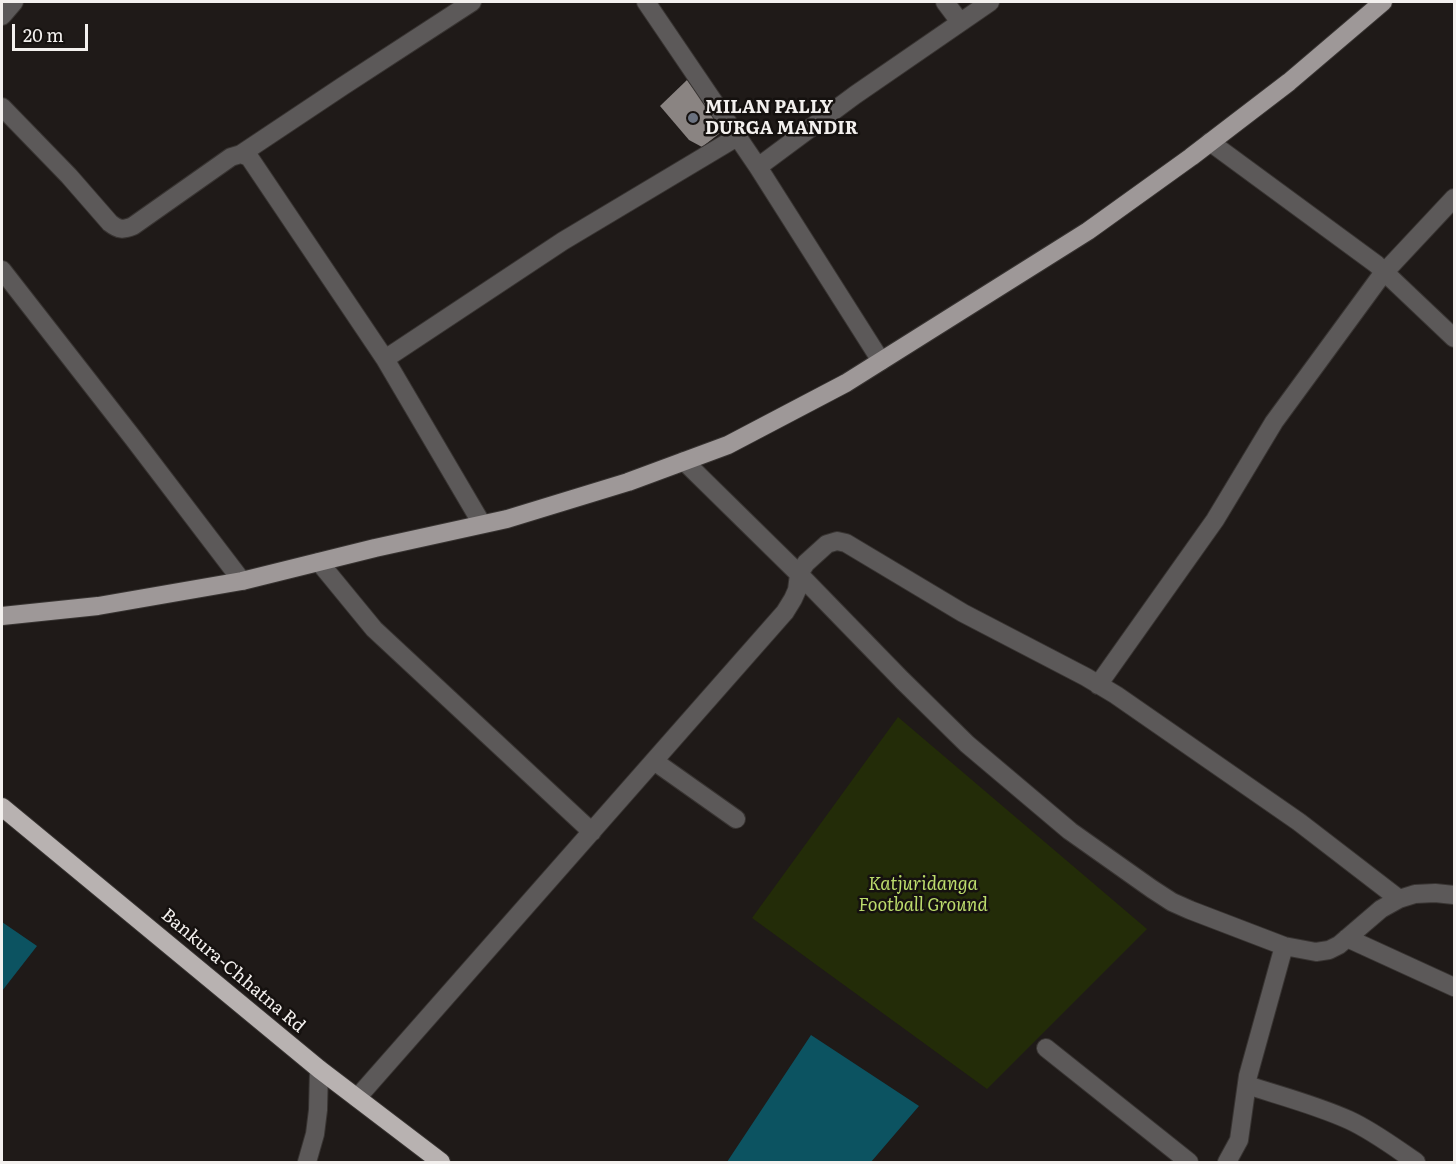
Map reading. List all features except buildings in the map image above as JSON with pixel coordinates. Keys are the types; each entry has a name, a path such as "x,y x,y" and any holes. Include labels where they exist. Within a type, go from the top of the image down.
{"highway":[{"name":"Bankura-Chhatna Rd","path":"2,807 319,1069 441,1162"}],"main road":[{"path":"2,616 98,606 242,581 507,519 617,486 728,445 846,382 1088,231 1289,82 1383,2"}],"street":[{"path":"2,16 14,2"},
{"path":"2,107 69,176 110,224 124,230 231,157 242,154 472,2"},
{"path":"646,2 758,167 881,361"},
{"path":"945,2 960,22"},
{"path":"758,167 855,95 990,2"},
{"path":"385,359 563,241 737,137"},
{"path":"1210,142 1385,272 1455,338"},
{"path":"242,154 249,157 385,359 482,524"},
{"path":"1098,685 1215,519 1274,422 1385,272 1455,198"},
{"path":"2,270 242,581"},
{"path":"684,461 800,574 902,680 968,744 1070,831 1172,902 1284,946 1316,952 1329,950 1339,945 1381,909 1399,899 1415,894 1434,893 1455,896"},
{"path":"357,1098 785,612 797,590 800,574 806,563 827,544 837,541 846,543 963,613 1098,685 1299,822 1399,899"},
{"path":"319,562 374,629 592,832"},
{"path":"654,761 736,819"},
{"path":"1347,938 1455,987"},
{"path":"1227,1162 1239,1140 1251,1062 1284,946"},
{"path":"1046,1048 1188,1162"},
{"path":"307,1162 315,1134 319,1069"},
{"path":"1247,1084 1351,1121 1416,1162"}],"green space":[{"name":"Katjuridanga Football Ground","path":"898,717 1147,929 987,1089 752,918"}],"water":[{"path":"2,922 37,946 2,991"},
{"path":"811,1035 919,1106 871,1162 727,1162"}],"place":[{"name":"MILAN PALLY DURGA MANDIR","path":"693,118"}]}
